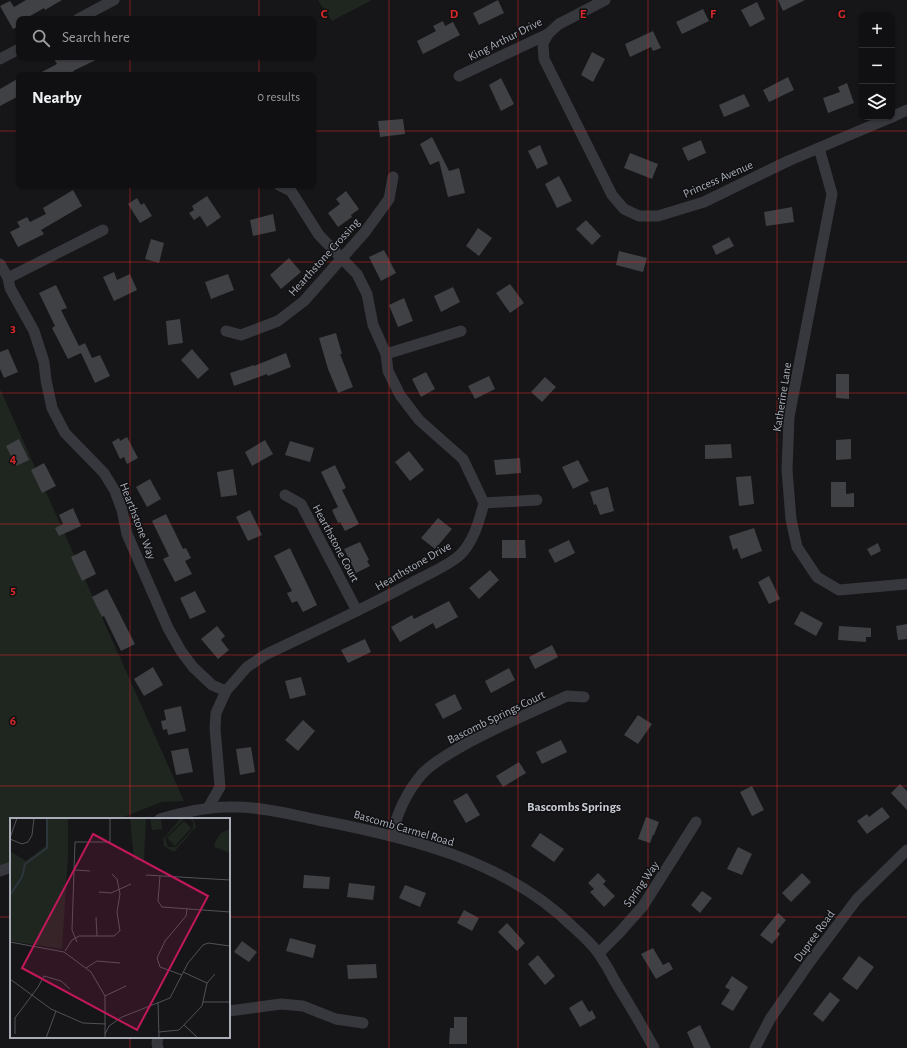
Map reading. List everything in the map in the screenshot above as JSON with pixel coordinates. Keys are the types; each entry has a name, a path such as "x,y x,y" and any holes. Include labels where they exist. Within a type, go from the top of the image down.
{"street":[{"path":"84,16 114,0"},
{"name":"King Arthur Drive","path":"459,76 548,34 559,24 604,0"},
{"name":"Princess Avenue","path":"548,34 543,43 544,59 612,195 624,209 639,216 658,216 704,202 788,161 885,120"},
{"path":"0,59 16,51"},
{"name":"Princess Avenue","path":"895,116 907,110"},
{"name":"Katherine Lane","path":"819,148 832,194 790,417 787,470 791,519 797,547 817,577 839,590 907,584"},
{"name":"Hearthstone Crossing","path":"226,331 241,335 278,321 304,301 365,232 389,199 393,177"},
{"path":"285,188 291,191 319,235 357,274 367,294 373,325 386,354 388,371 400,395 419,420 463,459 484,503 537,500"},
{"path":"8,278 103,230"},
{"name":"Hearthstone Way","path":"0,264 8,278 10,288 34,331 44,362 52,408 65,433 104,473 115,490 122,510 127,534 168,628 181,651 193,667 212,685 226,691"},
{"path":"386,354 461,331"},
{"name":"Hearthstone Court","path":"285,494 301,504 357,611"},
{"name":"Hearthstone Drive","path":"208,808 220,787 215,728 216,713 226,691 247,667 265,655 398,590 459,555 471,541 484,503"},
{"name":"Bascomb Springs Court","path":"392,836 396,816 408,793 423,773 439,760 471,740 567,696 584,697"},
{"name":"Bascomb Carmel Road","path":"164,818 208,808 229,807 265,810 392,836 437,849 515,882 542,901 570,924 598,953 654,1048"},
{"name":"Spring Way","path":"598,953 620,932 643,906 696,822"},
{"name":"Dupree Road","path":"755,1048 770,1020 809,963 857,899 907,850"},
{"path":"0,871 10,867"},
{"path":"230,1011 281,1004 303,1006 336,1018 363,1023"},
{"path":"158,1038 158,1048"}],"shaded area":[{"path":"318,0 372,0 332,21"},
{"path":"0,389 184,801 162,802 121,818 10,818 10,861 0,866"}],"building":[{"path":"26,0 62,0 45,10 44,8 30,16 16,16 16,28 13,29 0,6 10,1 14,7"},
{"path":"498,0 504,13 479,25 473,13"},
{"path":"778,0 805,0 783,11"},
{"path":"757,2 765,19 750,27 741,10"},
{"path":"703,9 709,21 682,34 676,22"},
{"path":"443,21 445,26 453,22 460,35 423,54 417,41 436,31 433,26"},
{"path":"653,31 661,48 653,51 651,47 630,57 625,44"},
{"path":"592,52 605,59 593,82 581,75"},
{"path":"55,60 96,60 74,72 42,72 57,64"},
{"path":"788,77 794,90 769,102 763,90"},
{"path":"501,78 514,104 501,111 489,85"},
{"path":"16,80 16,98 0,106 0,89"},
{"path":"847,83 854,103 828,113 823,98 840,92 838,87"},
{"path":"744,94 750,106 724,117 719,105"},
{"path":"403,119 405,134 380,137 378,121"},
{"path":"432,137 449,171 459,168 465,193 448,197 439,161 430,165 420,144"},
{"path":"701,140 706,153 688,161 682,148"},
{"path":"540,145 548,164 537,169 528,151"},
{"path":"630,153 658,164 652,179 624,168"},
{"path":"559,176 572,201 557,208 545,184"},
{"path":"73,190 82,206 41,230 44,234 18,247 10,232 20,227 17,222 27,217 30,222 46,214 43,208"},
{"path":"346,191 359,209 351,215 352,217 338,227 328,213 340,204 336,199"},
{"path":"207,196 221,217 207,227 200,216 194,220 189,213 194,210 192,206"},
{"path":"137,198 141,205 144,203 152,216 140,223 128,204"},
{"path":"792,207 794,222 766,226 764,212"},
{"path":"273,214 276,231 253,236 250,220"},
{"path":"586,220 601,236 592,245 576,229"},
{"path":"478,228 492,238 479,256 466,246"},
{"path":"729,237 734,246 716,255 712,246"},
{"path":"151,239 164,243 159,263 145,259"},
{"path":"384,250 396,273 381,281 369,257"},
{"path":"619,251 647,258 643,272 616,265"},
{"path":"289,258 301,272 281,289 270,275"},
{"path":"114,272 117,280 130,274 137,290 114,301 103,277"},
{"path":"228,274 234,290 211,299 205,282"},
{"path":"510,284 524,303 510,313 496,293"},
{"path":"56,285 67,308 61,310 79,346 85,343 92,358 100,355 110,376 95,383 81,353 68,359 52,328 55,326 39,293"},
{"path":"453,287 460,302 441,312 434,296"},
{"path":"404,298 413,321 398,327 389,305"},
{"path":"180,319 183,343 168,345 166,321"},
{"path":"336,333 342,354 340,354 353,387 338,393 328,369 319,338"},
{"path":"8,349 18,372 4,378 0,369 0,352"},
{"path":"192,349 209,369 198,379 181,360"},
{"path":"286,353 291,367 268,376 267,374 234,386 230,373 254,366"},
{"path":"426,372 435,389 421,397 412,379"},
{"path":"836,374 849,374 849,399 836,398"},
{"path":"489,376 495,389 475,399 468,386"},
{"path":"545,377 556,387 542,402 531,392"},
{"path":"127,437 138,458 127,464 124,457 120,459 112,442 119,438 120,441"},
{"path":"19,439 29,460 16,466 6,446"},
{"path":"851,439 851,459 836,460 836,440"},
{"path":"265,440 273,454 252,466 245,452"},
{"path":"290,441 314,448 310,462 285,455"},
{"path":"731,444 732,458 705,459 705,445"},
{"path":"409,451 424,470 410,481 395,462"},
{"path":"520,458 521,473 496,475 494,460"},
{"path":"578,460 589,481 573,489 562,467"},
{"path":"44,463 56,486 42,493 31,470"},
{"path":"335,465 346,488 342,490 359,524 345,531 340,522 338,523 332,510 338,507 321,472"},
{"path":"233,469 237,495 221,497 217,472"},
{"path":"751,476 754,504 739,506 736,477"},
{"path":"150,479 161,499 147,507 136,487"},
{"path":"831,482 846,482 846,494 854,493 854,507 831,507"},
{"path":"608,487 614,511 600,515 596,504 594,505 590,492"},
{"path":"73,508 81,526 59,536 55,528 63,524 59,515"},
{"path":"250,510 262,535 248,541 236,517"},
{"path":"166,514 183,549 186,548 191,558 185,561 192,574 175,582 163,559 169,556 152,521"},
{"path":"438,518 452,529 435,549 421,538"},
{"path":"754,528 762,551 741,559 737,548 733,550 729,536"},
{"path":"502,540 525,540 526,558 502,558"},
{"path":"569,540 575,553 555,563 548,550"},
{"path":"360,542 369,560 367,561 370,566 356,573 344,549"},
{"path":"878,543 881,551 871,556 867,549"},
{"path":"290,548 317,605 303,612 297,601 292,603 287,593 292,591 274,556"},
{"path":"85,550 96,574 82,581 71,557"},
{"path":"490,570 499,580 479,599 469,588"},
{"path":"769,576 780,599 769,604 758,582"},
{"path":"107,589 135,644 121,651 104,616 102,617 92,597"},
{"path":"195,591 206,612 190,619 180,598"},
{"path":"449,601 458,617 436,629 433,623 400,642 391,627 412,615 414,619"},
{"path":"801,611 823,623 816,636 794,624"},
{"path":"907,624 907,639 898,640 896,626"},
{"path":"217,626 225,636 221,640 229,650 218,659 201,639"},
{"path":"839,626 871,628 871,637 866,637 866,642 838,640"},
{"path":"365,639 371,652 348,663 341,650"},
{"path":"552,645 558,657 535,669 529,657"},
{"path":"153,667 163,685 144,696 134,679"},
{"path":"509,668 515,680 491,693 485,681"},
{"path":"301,677 306,695 290,699 285,681"},
{"path":"455,694 462,709 443,719 435,704"},
{"path":"181,706 186,731 168,735 167,729 163,730 161,721 166,720 164,710"},
{"path":"638,715 652,724 638,744 624,735"},
{"path":"303,720 315,731 298,751 285,740"},
{"path":"561,740 567,752 542,764 536,752"},
{"path":"251,747 255,772 240,775 236,749"},
{"path":"188,748 193,772 176,775 171,751"},
{"path":"519,762 526,773 503,787 496,776"},
{"path":"900,784 907,791 907,810 891,793"},
{"path":"752,786 764,810 752,816 740,792"},
{"path":"467,793 480,815 466,823 453,801"},
{"path":"882,807 890,817 867,834 857,821 867,814 869,817"},
{"path":"646,817 659,822 650,843 638,839"},
{"path":"540,833 564,849 554,862 531,846"},
{"path":"738,847 752,854 742,875 727,869"},
{"path":"598,873 606,881 603,884 615,896 604,907 590,892 594,889 588,883"},
{"path":"802,873 811,882 791,902 782,893"},
{"path":"304,875 330,877 329,889 303,888"},
{"path":"349,883 375,886 373,900 347,897"},
{"path":"405,885 426,893 420,907 399,898"},
{"path":"702,891 712,898 700,913 691,905"},
{"path":"464,910 479,918 472,931 457,923"},
{"path":"778,913 786,920 777,931 780,934 772,944 760,935"},
{"path":"507,923 525,943 517,951 498,932"},
{"path":"290,938 316,945 313,958 286,951"},
{"path":"242,941 257,952 249,962 234,952"},
{"path":"653,948 663,965 669,962 673,969 656,979 641,954"},
{"path":"538,955 555,976 545,985 528,964"},
{"path":"859,956 874,967 857,990 842,979"},
{"path":"376,964 377,978 348,979 347,965"},
{"path":"732,976 748,987 733,1011 721,1004 730,990 725,987"},
{"path":"830,992 840,1000 823,1022 813,1014"},
{"path":"582,1000 589,1012 592,1010 596,1018 580,1027 569,1008"},
{"path":"454,1017 467,1017 467,1044 449,1044 450,1028 454,1028"},
{"path":"700,1025 711,1048 694,1048 687,1032"}],"district":[{"name":"Bascombs Springs","path":"574,806"}]}
